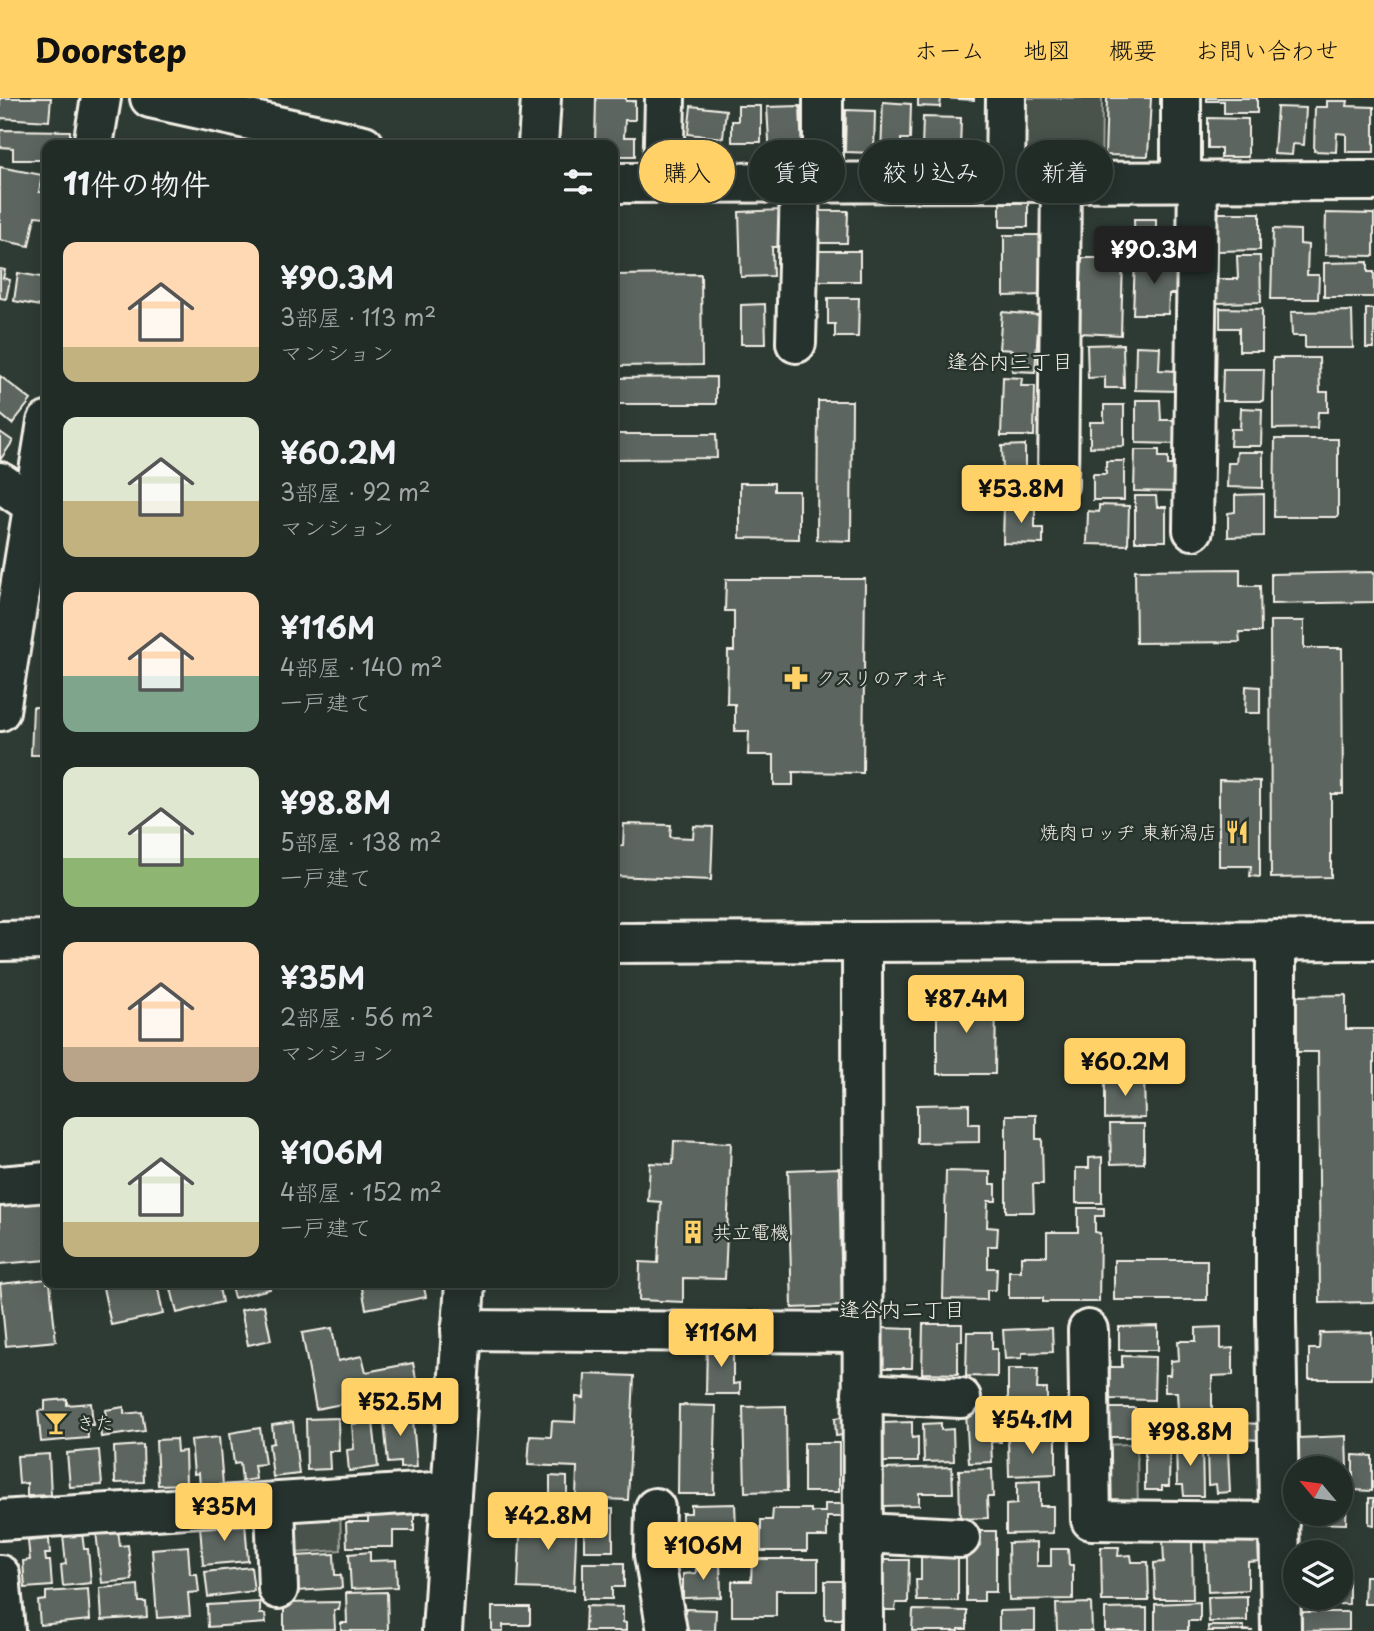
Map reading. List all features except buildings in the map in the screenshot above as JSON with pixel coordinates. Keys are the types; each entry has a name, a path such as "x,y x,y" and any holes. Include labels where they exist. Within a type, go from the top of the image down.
{"street":[{"path":"94,140 101,98"},
{"path":"150,98 341,140"},
{"path":"538,140 541,98"},
{"path":"664,140 665,98"},
{"path":"817,140 823,98"},
{"path":"1005,182 1006,98"},
{"path":"1181,98 1190,181 1193,530"},
{"path":"1113,182 1374,181"},
{"path":"845,182 1017,182"},
{"path":"618,183 639,183"},
{"path":"796,343 809,203"},
{"path":"1058,485 1061,203"},
{"path":"0,482 40,506"},
{"path":"0,711 40,506 42,482"},
{"path":"0,941 42,940"},
{"path":"1276,940 1276,1319 1281,1631"},
{"path":"618,943 1374,940"},
{"path":"862,942 863,1631"},
{"path":"0,1186 42,1182"},
{"path":"442,1631 465,1288"},
{"path":"461,1330 862,1333"},
{"path":"1088,1330 1091,1520 1280,1522"},
{"path":"862,1394 961,1398"},
{"path":"0,1520 450,1491"},
{"path":"275,1503 278,1589"},
{"path":"655,1508 654,1555 667,1631"},
{"path":"863,1533 960,1538"},
{"path":"0,1575 5,1631"}],"shaded area":[{"path":"1008,98 1102,98 1101,140 1017,140 1017,180 1007,180"},
{"path":"1137,1444 1138,1519 1092,1519 1091,1445"},
{"path":"340,1499 341,1550 279,1554 276,1503"}],"place":[{"name":"クスリのアオキ","path":"796,678"},
{"name":"焼肉ロッヂ 東新潟店","path":"1237,832"},
{"name":"共立電機","path":"693,1232"},
{"name":"きた","path":"56,1423"}],"district":[{"name":"逢谷内三丁目","path":"1010,362"},
{"name":"逢谷内二丁目","path":"902,1310"}]}
